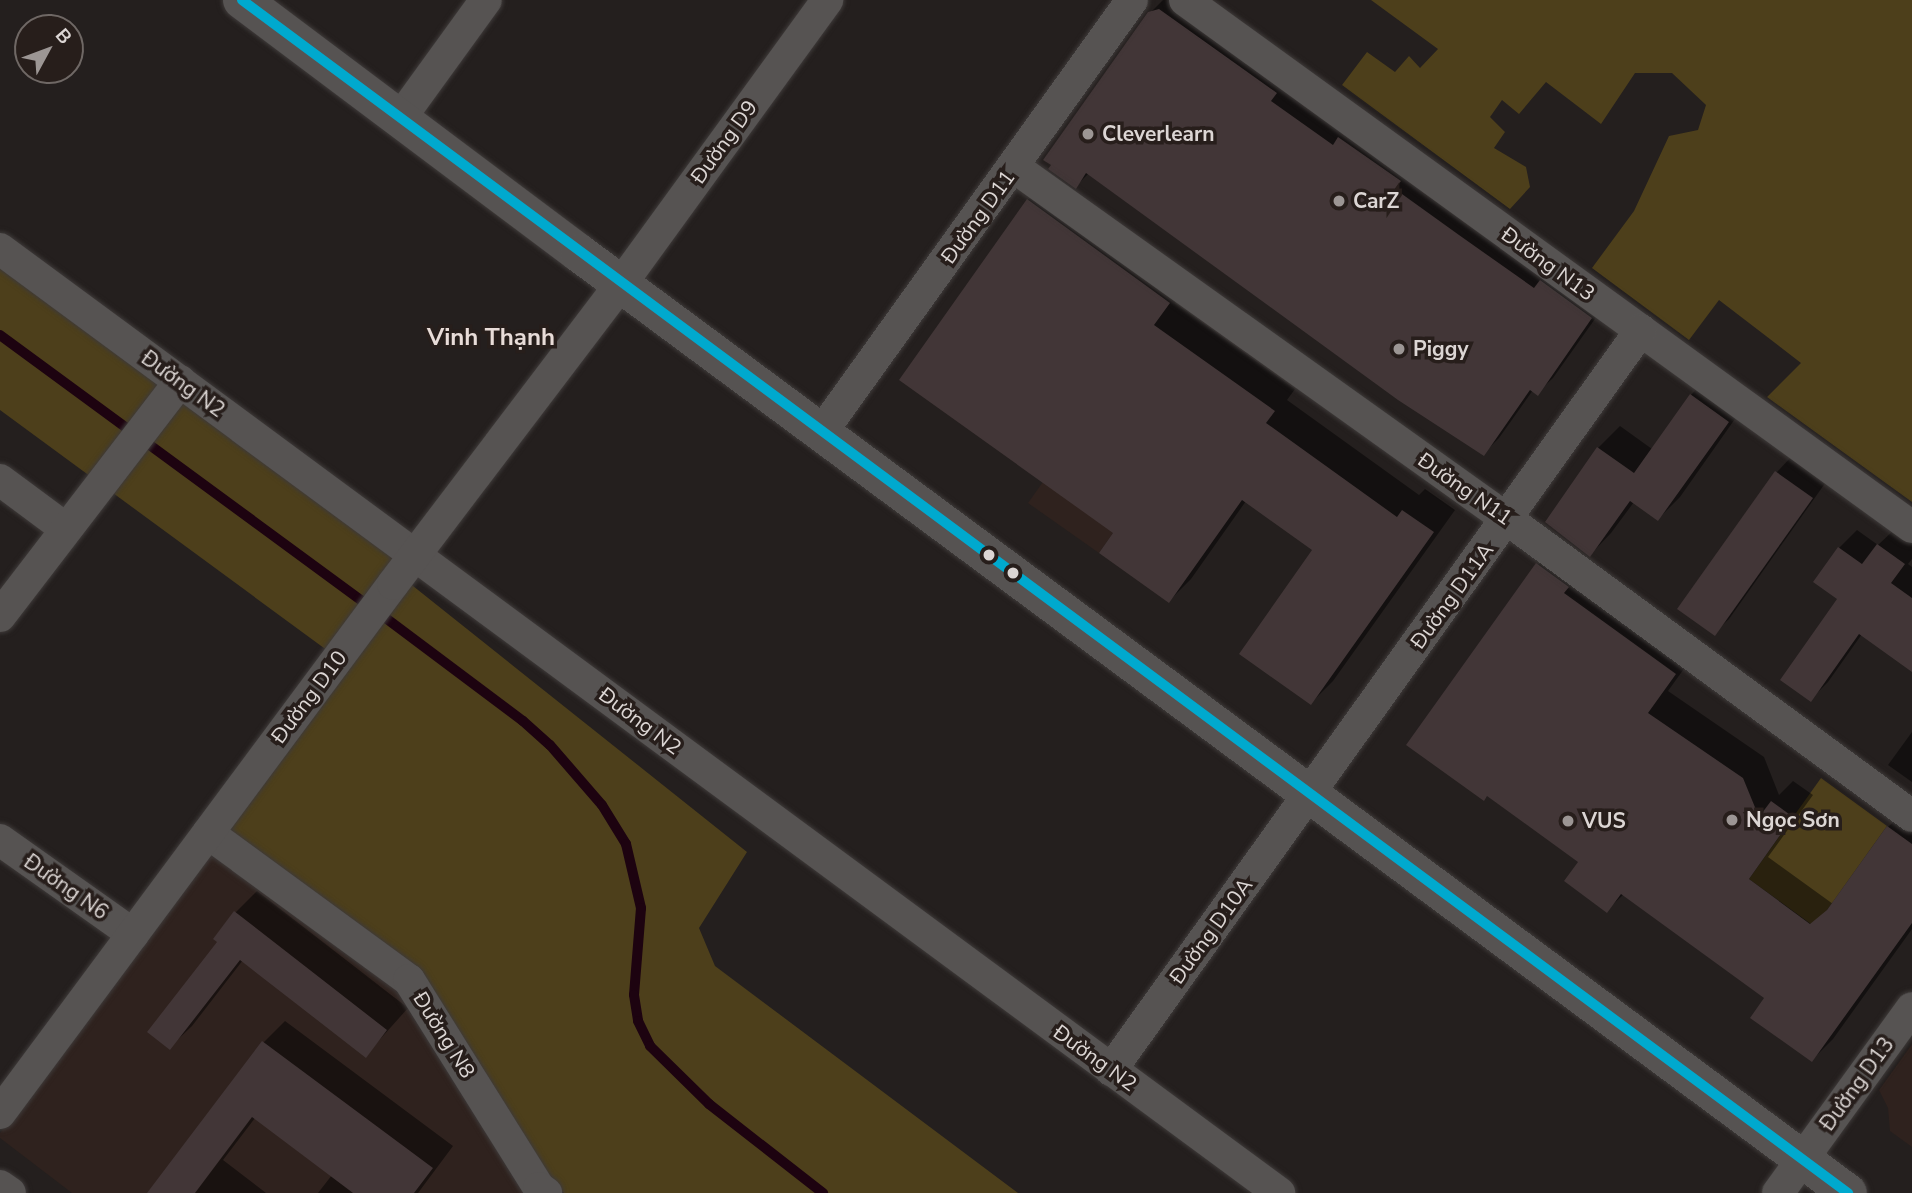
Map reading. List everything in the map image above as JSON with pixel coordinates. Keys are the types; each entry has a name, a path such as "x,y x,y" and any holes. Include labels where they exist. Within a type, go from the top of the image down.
{"main road":[{"path":"242,0 399,120 1848,1193"}],"street":[{"path":"399,120 486,0"},
{"name":"Đường D9","path":"621,284 827,0"},
{"name":"Đường D11","path":"821,433 1132,0"},
{"name":"Đường N13","path":"1185,0 1912,527"},
{"name":"Đường N11","path":"1014,167 1507,519 1912,816"},
{"name":"Đường N2","path":"0,248 1279,1193"},
{"name":"Đường D10","path":"0,1113 415,554 621,284"},
{"name":"Đường D11A","path":"1311,793 1641,330"},
{"path":"0,616 180,381"},
{"path":"0,480 66,529"},
{"name":"Đường D10A","path":"1111,1070 1311,793"},
{"name":"Đường N8","path":"208,833 409,980 539,1188 545,1193"},
{"name":"Đường N6","path":"0,840 133,934"},
{"name":"Đường D13","path":"1779,1193 1912,1008"},
{"path":"0,1186 10,1193"}],"shaded area":[{"path":"1371,0 1912,0 1912,502 1767,397 1801,363 1719,300 1689,340 1592,268 1634,211 1669,136 1698,130 1706,105 1672,73 1635,73 1601,124 1546,82 1519,114 1502,100 1490,117 1505,132 1494,148 1526,167 1530,187 1510,209 1342,85 1367,52 1395,72 1409,56 1420,68 1438,49"},
{"path":"0,256 408,545 328,651 0,410"},
{"path":"1101,400 1172,450 1099,553 1028,503"},
{"path":"408,582 747,852 699,928 715,966 1018,1193 564,1193 548,1181 418,971 224,831"},
{"path":"1821,778 1887,826 1815,927 1749,879"},
{"path":"209,847 402,989 529,1193 72,1193 0,1138 0,1133"},
{"path":"1912,1044 1912,1147 1890,1131 1888,1108 1879,1090"}],"building":[{"path":"1159,9 1277,93 1271,101 1333,145 1338,137 1401,181 1395,189 1459,235 1534,288 1540,280 1592,318 1538,396 1530,390 1484,456 1398,400 1086,173 1076,189 1048,169 1051,165 1043,160 1148,12"},
{"path":"1027,199 1170,303 1154,325 1275,411 1266,423 1397,517 1402,510 1434,532 1311,705 1239,654 1312,550 1242,500 1169,603 1099,553 1113,533 899,380"},
{"path":"1690,394 1729,422 1658,521 1630,501 1590,557 1545,522 1597,447 1634,473"},
{"path":"1775,471 1813,498 1715,636 1677,609"},
{"path":"1877,544 1905,564 1891,583 1912,598 1912,672 1859,634 1811,702 1780,680 1837,599 1813,582 1838,547 1862,564"},
{"path":"1536,563 1569,587 1564,593 1676,674 1648,713 1743,778 1759,817 1771,801 1793,817 1749,879 1810,924 1827,910 1887,826 1912,844 1912,923 1812,1062 1750,1018 1764,998 1621,894 1607,913 1564,881 1578,862 1487,796 1484,801 1406,745"},
{"path":"234,911 387,1030 366,1058 240,960 170,1050 147,1032 217,942 213,939"},
{"path":"262,1041 433,1168 414,1193 353,1193 252,1117 195,1193 147,1193"}],"waterway":[{"path":"0,335 383,616 523,721 550,745 602,805 626,844 641,908 634,995 638,1021 650,1046 709,1104 823,1193"}],"transit line":[{"path":"242,0 1848,1193"}],"place":[{"name":"Cleverlearn","path":"1088,134"},
{"name":"CarZ","path":"1339,201"},
{"name":"Piggy","path":"1399,349"},
{"name":"Ngọc Sơn","path":"1732,820"},
{"name":"VUS","path":"1568,821"}],"district":[{"name":"Vinh Thạnh","path":"491,338"}]}
